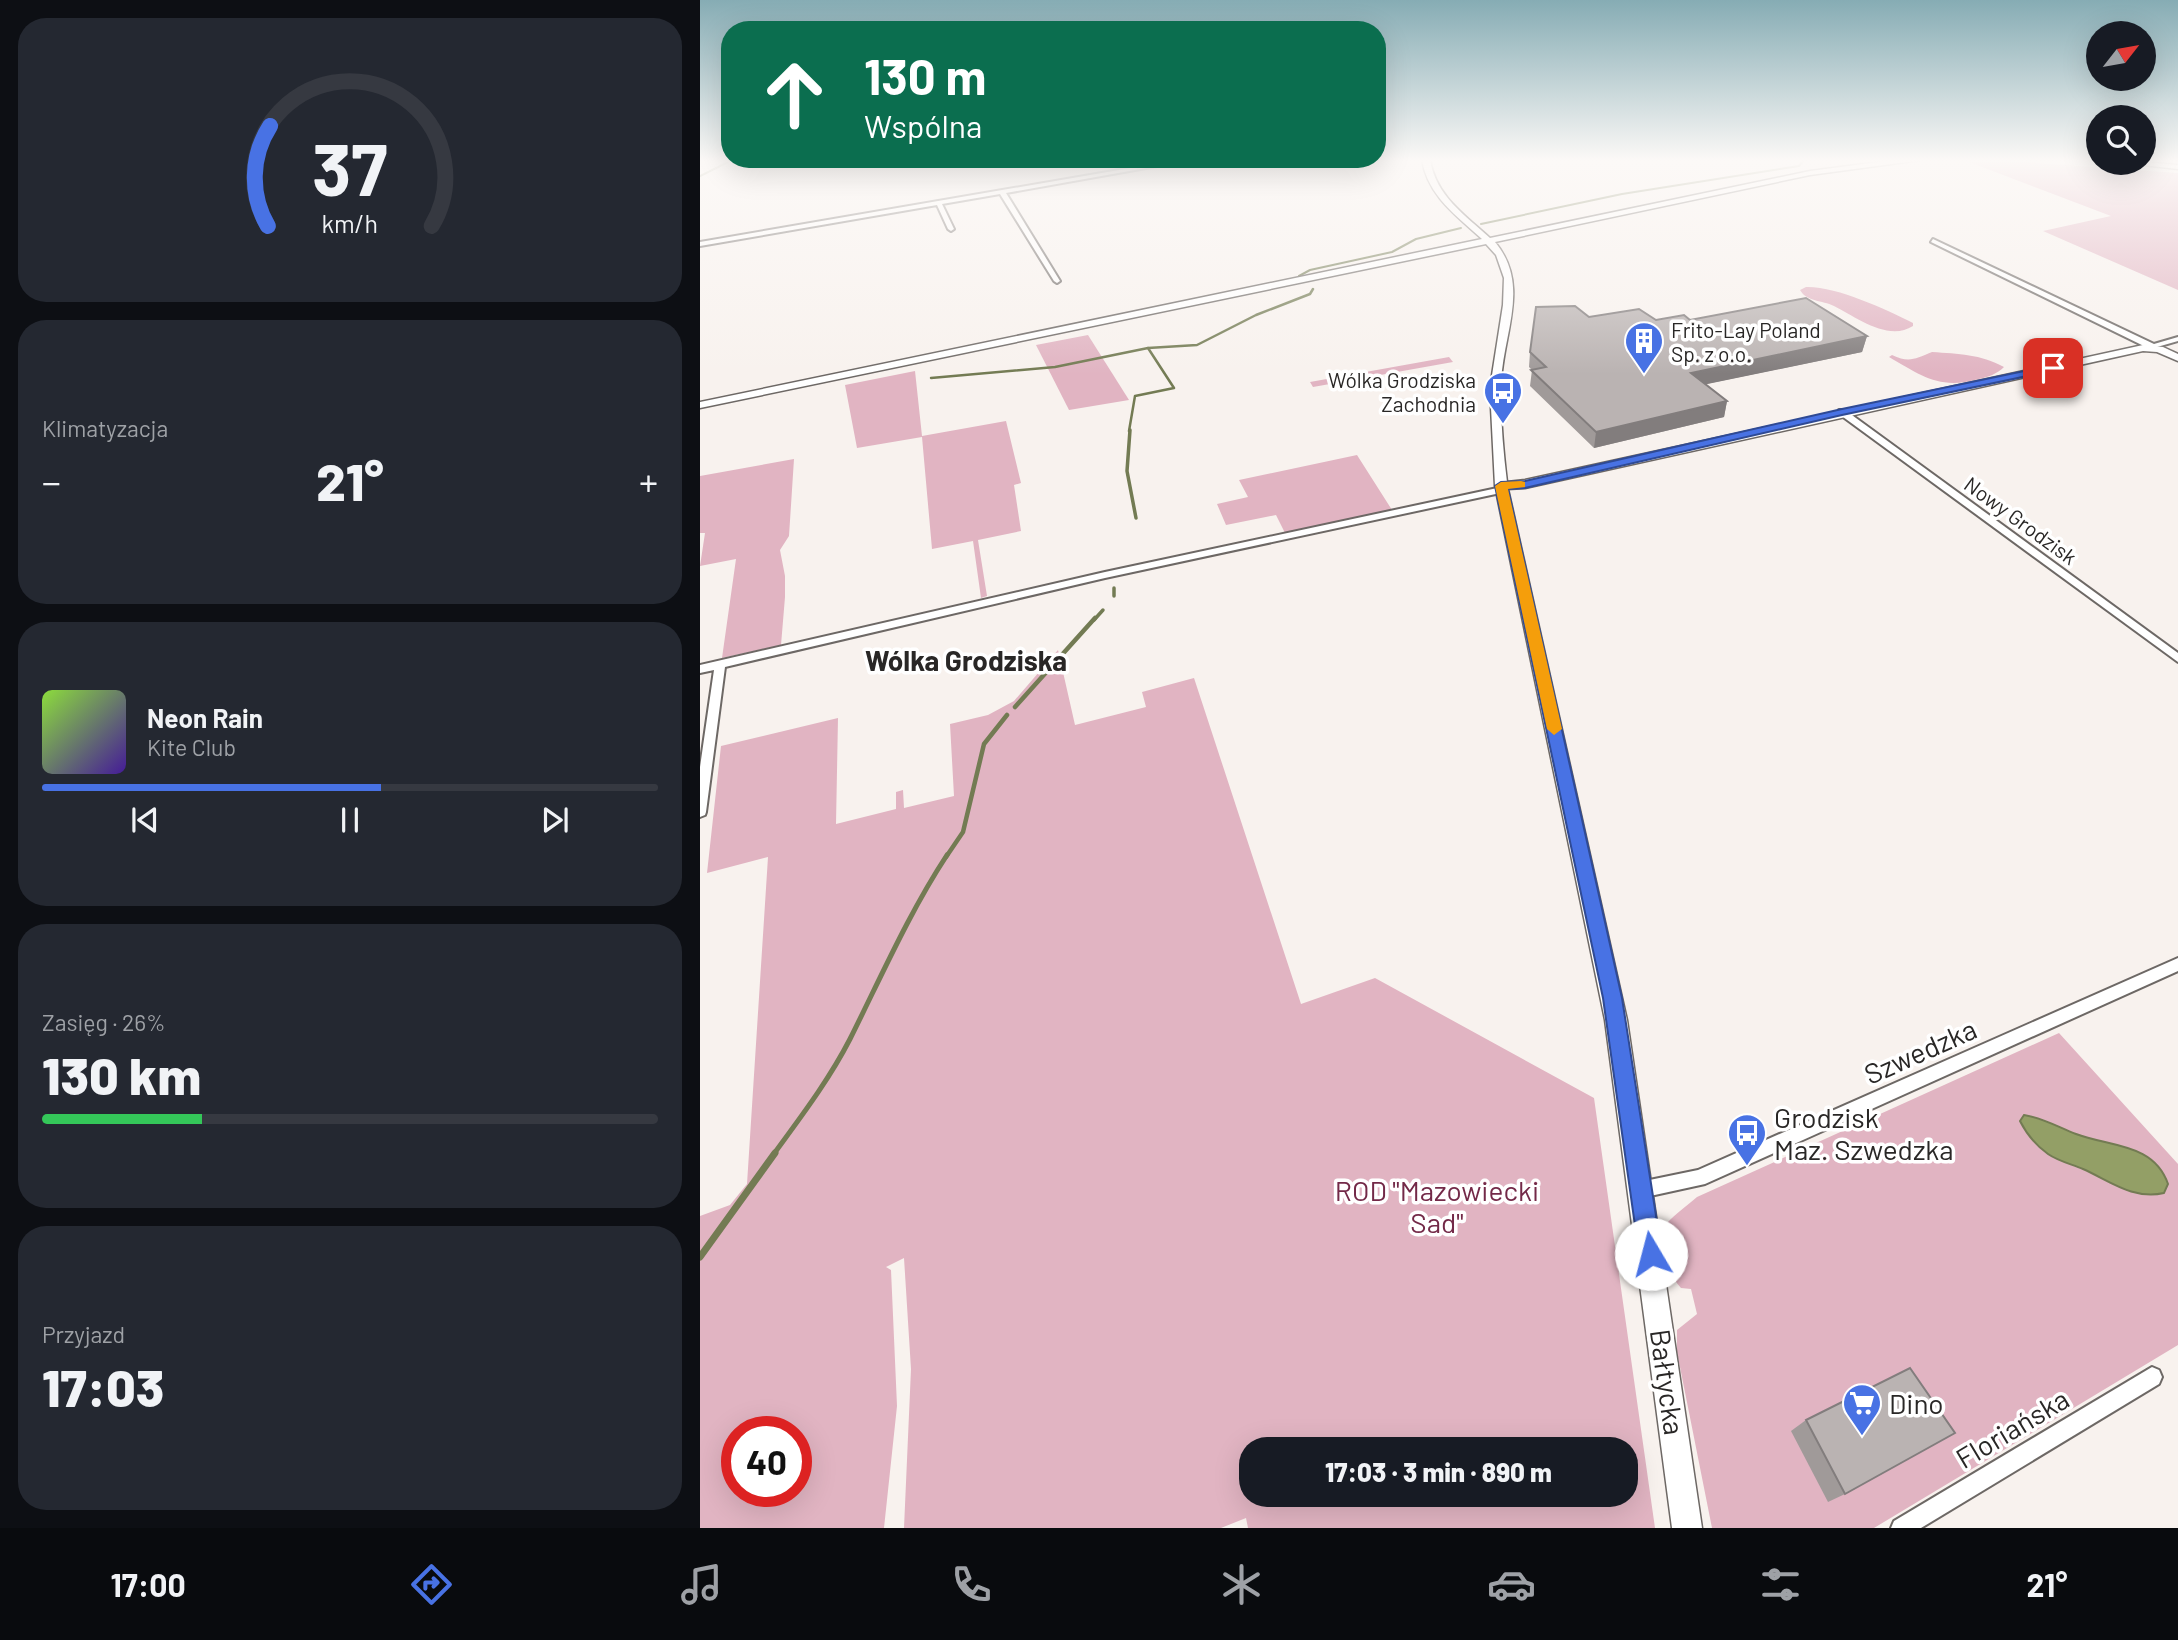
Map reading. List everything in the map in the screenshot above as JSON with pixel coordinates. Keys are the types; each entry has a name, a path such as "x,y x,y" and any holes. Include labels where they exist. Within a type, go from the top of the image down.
{"street":[{"path":"700,244 774,231"},
{"path":"1026,231 1057,281"},
{"name":"Bałtycka","path":"1476,231 1504,261 1508,272 1494,425 1502,488 1616,1020 1687,1528"},
{"path":"700,405 1537,231"},
{"path":"1933,241 2178,358"},
{"path":"700,669 1111,573 1542,481 1842,412 2153,347 2178,339"},
{"name":"Nowy Grodzisk","path":"1842,412 2178,658"},
{"path":"700,812 720,664"},
{"name":"Szwedzka","path":"1641,1189 1699,1178 2178,964"},
{"name":"Floriańska","path":"1901,1528 2152,1377"}],"green space":[{"path":"2044,231 2178,231 2178,290"},
{"path":"1806,287 1831,290 1860,299 1913,323 1913,326 1893,331 1872,326 1834,306 1807,297 1800,290"},
{"path":"1088,335 1129,400 1069,410 1036,345"},
{"path":"1932,352 1978,357 2004,367 1986,377 1953,383 1931,379 1889,357 1892,355 1912,359"},
{"path":"1449,357 1453,362 1313,387 1310,382"},
{"path":"915,371 922,436 1006,421 1021,483 1014,485 1021,531 978,540 987,596 981,598 973,541 932,549 922,437 857,448 845,385"},
{"path":"1357,455 1392,510 1285,533 1276,515 1226,525 1217,504 1248,497 1239,480"},
{"path":"794,459 789,536 780,550 785,576 781,645 722,658 736,559 700,566 705,533 700,533 700,476"},
{"name":"ROD \"Mazowiecki Sad\"","path":"1058,650 1075,725 1146,707 1142,692 1194,678 1301,1004 1375,978 1594,1098 1655,1528 1248,1528 1246,1518 1221,1528 904,1528 911,1369 904,1258 886,1267 891,1270 897,1406 884,1528 700,1528 700,1216 730,1205 747,1184 768,857 707,873 721,746 838,718 836,824 896,809 896,792 903,790 904,808 954,796 950,724 988,715 1014,701"},
{"path":"2059,1033 2178,1164 2178,1345 1874,1528 1712,1528 1677,1352 1677,1330 1697,1314 1691,1289 1681,1288 1662,1257 1660,1239 1667,1223 1697,1197"}],"shaded area":[{"path":"2024,1115 2142,1154 2161,1171 2168,1184 2164,1193 2132,1192 2060,1161 2032,1139 2020,1121"}],"building":[{"name":"Frito-Lay Poland Sp. z o.o.","path":"1806,298 1867,336 1691,373 1727,401 1596,432 1531,370 1546,367 1530,352 1536,307 1575,306 1589,317 1639,309 1656,320 1684,315 1690,320"},
{"name":"Dino","path":"1910,1368 1955,1433 1845,1494 1806,1420"}],"waterway":[{"path":"1299,276 1310,270 1392,252 1416,239 1447,231"},
{"path":"1148,348 1197,345 1256,315 1310,294 1313,289"},
{"path":"931,378 1055,367 1148,348"},
{"path":"1129,431 1135,396 1174,388 1148,348"},
{"path":"1130,430 1127,471 1136,518"},
{"path":"1114,588 1114,596"},
{"path":"1094,620 1103,610"},
{"path":"1015,707 1095,618"},
{"path":"946,857 963,832 984,744 1007,715"},
{"path":"773,1155 842,1054 908,922 947,855"},
{"path":"700,1257 775,1153"}],"slow traffic":[{"path":"1521,485 1501,486 1554,729"}],"place":[{"name":"Frito-Lay Poland Sp. z o.o.","path":"1644,375"},
{"name":"Wólka Grodziska Zachodnia","path":"1503,425"},
{"name":"Grodzisk Maz. Szwedzka","path":"1747,1167"},
{"name":"Dino","path":"1862,1437"}],"district":[{"name":"Wólka Grodziska","path":"966,660"}],"route":[{"path":"1651,1254 1612,998 1501,486 1525,484 1842,412 2053,368"}]}
